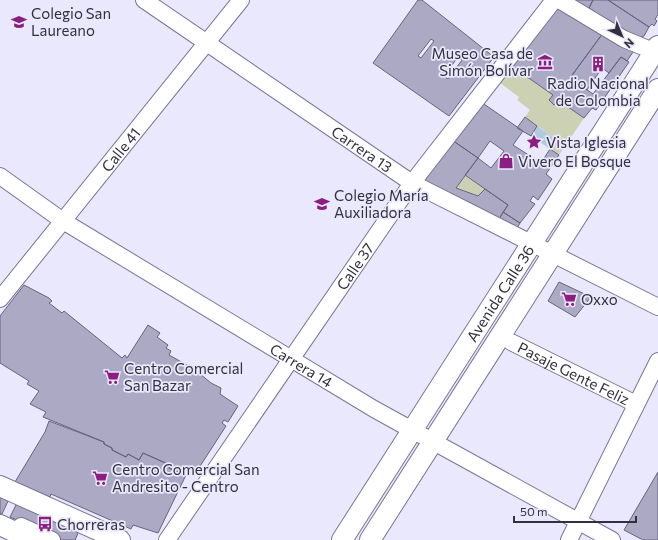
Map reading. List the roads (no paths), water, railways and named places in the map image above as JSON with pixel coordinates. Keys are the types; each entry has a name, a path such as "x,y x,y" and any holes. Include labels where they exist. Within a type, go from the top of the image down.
{"main road":[{"name":"Avenida Calle 36","path":"342,540 531,243 657,50"},
{"name":"Avenida Calle 36","path":"370,540 658,89"},
{"path":"0,486 120,540"},
{"path":"0,525 32,540"}],"street":[{"name":"Carrera 13","path":"144,0 412,183 658,307"},
{"name":"Calle 41","path":"0,299 241,0"},
{"name":"Calle 37","path":"167,540 412,183 554,0"},
{"path":"559,0 624,39 657,50"},
{"name":"Carrera 14","path":"0,176 63,221 291,359 412,430 612,540"},
{"name":"Pasaje Gente Feliz","path":"511,342 636,404"},
{"path":"569,540 658,361"},
{"path":"0,492 107,540"},
{"path":"0,516 52,540"}],"water":[{"path":"537,126 557,140 550,149 531,136"}],"place":[{"name":"Colegio San Laureano","path":"19,22"},
{"name":"Museo Casa de Simón Bolívar","path":"545,62"},
{"name":"Radio Nacional de Colombia","path":"598,64"},
{"name":"Vista Iglesia","path":"534,142"},
{"name":"Vivero El Bosque","path":"506,161"},
{"name":"Colegio María Auxiliadora","path":"322,204"},
{"name":"Oxxo","path":"569,299"},
{"name":"Centro Comercial San Bazar","path":"112,377"},
{"name":"Centro Comercial San Andresito - Centro","path":"100,478"},
{"name":"Chorreras","path":"45,524"}]}
